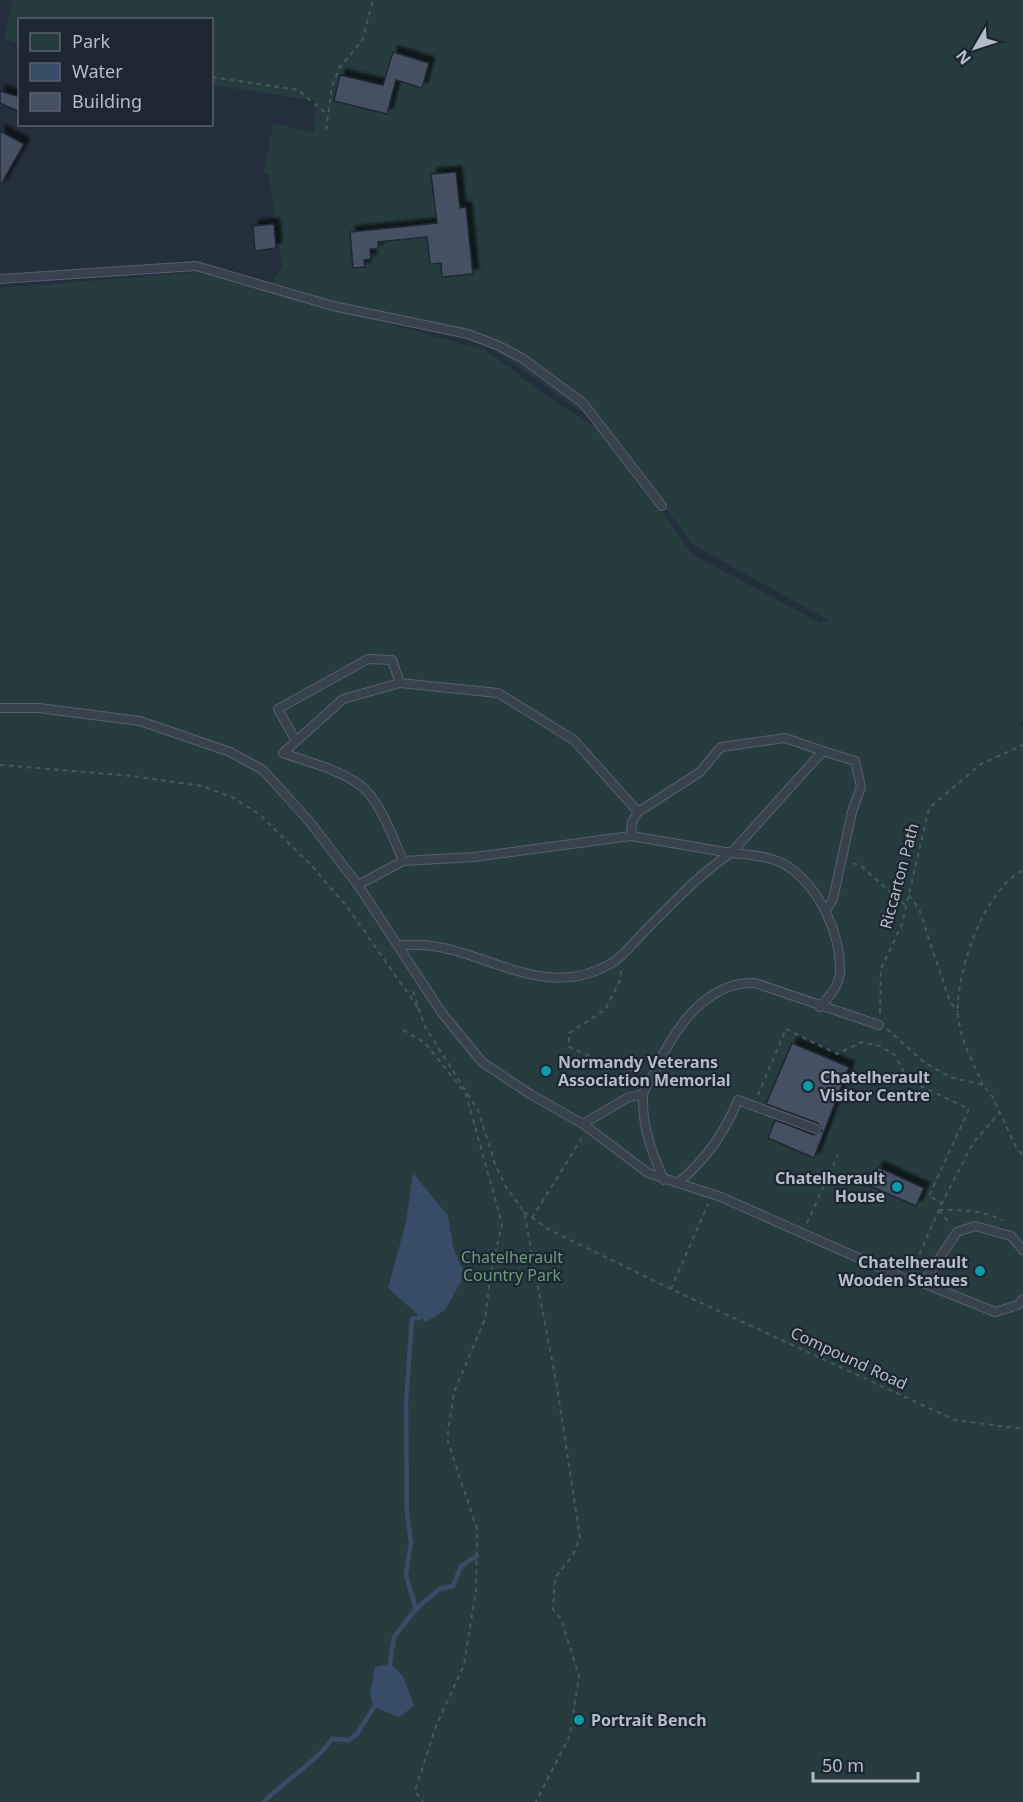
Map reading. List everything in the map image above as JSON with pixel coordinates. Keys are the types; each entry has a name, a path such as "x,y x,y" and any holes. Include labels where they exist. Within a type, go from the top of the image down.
{"lane":[{"path":"0,279 196,266 333,306 468,334 522,358 583,403 662,506"},
{"path":"296,741 278,709 368,659 392,660 400,683"},
{"path":"403,861 384,817 361,785 328,769 283,753 343,699 400,683 498,693 574,740 638,812"},
{"path":"0,708 39,708 140,721 230,752 263,770 309,821 358,885 442,1013 482,1062 584,1128 648,1173 721,1197 908,1280 923,1283 995,1312 1018,1305 1023,1299"},
{"path":"631,836 632,822 638,812 700,772 721,747 785,738 855,761 861,787 833,899 826,910"},
{"path":"398,946 413,944 434,946 524,975 563,979 589,974 612,963 707,868 731,853 823,751"},
{"path":"358,885 403,861 474,857 631,836 765,857 789,867 810,887 826,910 840,973 833,993 820,1007"},
{"path":"664,1180 650,1150 645,1125 643,1094 669,1044 685,1021 709,996 737,982 754,983 879,1025"},
{"path":"584,1128 627,1098 643,1094"},
{"path":"678,1183 700,1164 718,1140 738,1100 816,1129"},
{"path":"923,1283 957,1232 975,1226 1011,1236 1023,1250"}],"path":[{"path":"326,130 332,86 340,67 362,41 373,0"},
{"path":"213,77 298,90 329,116"},
{"name":"Riccarton Path","path":"879,1025 881,969 902,924 929,808 981,764 1023,745"},
{"path":"0,765 132,776 202,786 232,797 260,814 311,865 348,908 420,1011 426,1027 478,1110 495,1164 506,1187 524,1212 557,1387 580,1537 573,1555 555,1578 553,1609 561,1619 579,1676 570,1735 536,1802"},
{"path":"842,858 861,866 906,906"},
{"path":"1023,870 995,896 980,925 963,968 958,993 958,1012 965,1043 983,1085 1023,1156"},
{"path":"909,894 919,909 950,1002 958,1012"},
{"path":"623,953 620,981 605,1010 569,1033 569,1047 614,1066 653,1075"},
{"path":"879,1025 894,1034 925,1063 950,1077 983,1085"},
{"path":"753,1106 786,1029 837,1053 862,1042 879,1046 895,1055 909,1080 969,1109 929,1196 942,1203"},
{"path":"403,1030 425,1043 466,1094 502,1224 491,1272 485,1319 454,1392 447,1439 477,1529 476,1590 464,1665 436,1726 415,1791 423,1802"},
{"path":"908,1280 942,1203 973,1143 1000,1112"},
{"path":"532,1218 584,1128"},
{"path":"802,1234 838,1155"},
{"path":"671,1289 706,1210"},
{"path":"939,1210 957,1232"},
{"name":"Compound Road","path":"524,1212 550,1230 671,1289 955,1420 1023,1430"}],"green space":[{"name":"Chatelherault Country Park","path":"13,0 1023,0 1023,721 1016,726 1023,725 1023,1802 0,1802 0,288 197,272 485,350 558,404 606,433 692,554 820,623 828,620 692,544 612,434 489,346 271,286 282,265 269,175 264,173 273,123 314,133 316,101 213,85 213,18 18,18 18,44 4,39"}],"water":[{"path":"413,1173 448,1216 454,1251 465,1274 445,1310 426,1322 388,1288 406,1222"},
{"path":"390,1664 403,1676 414,1706 399,1717 374,1707 370,1695 375,1667"}],"building":[{"path":"393,52 429,63 422,88 396,80 387,114 334,101 340,75 383,85"},
{"path":"0,91 18,96 18,111 0,103"},
{"path":"0,131 24,144 0,186"},
{"path":"456,172 460,208 466,207 473,274 442,277 441,263 430,264 427,237 378,242 378,249 370,249 371,259 364,260 365,267 353,268 350,232 437,223 431,174"},
{"path":"274,224 276,248 255,251 253,226"},
{"name":"Chatelherault Visitor Centre","path":"792,1043 849,1067 814,1158 768,1138 775,1120 814,1135 822,1131 818,1123 766,1104"},
{"name":"Chatelherault House","path":"878,1167 924,1188 916,1206 870,1186"}],"waterway":[{"path":"390,1664 394,1637 416,1609 406,1575 411,1542 407,1515 406,1403 412,1319 419,1318"},
{"path":"416,1609 439,1589 453,1586 461,1566 477,1556"},
{"path":"264,1802 317,1757 332,1739 349,1740 357,1734 374,1707"}],"place":[{"name":"Normandy Veterans Association Memorial","path":"546,1071"},
{"name":"Chatelherault Visitor Centre","path":"808,1086"},
{"name":"Chatelherault House","path":"897,1187"},
{"name":"Chatelherault Wooden Statues","path":"980,1271"},
{"name":"Portrait Bench","path":"579,1720"}]}
